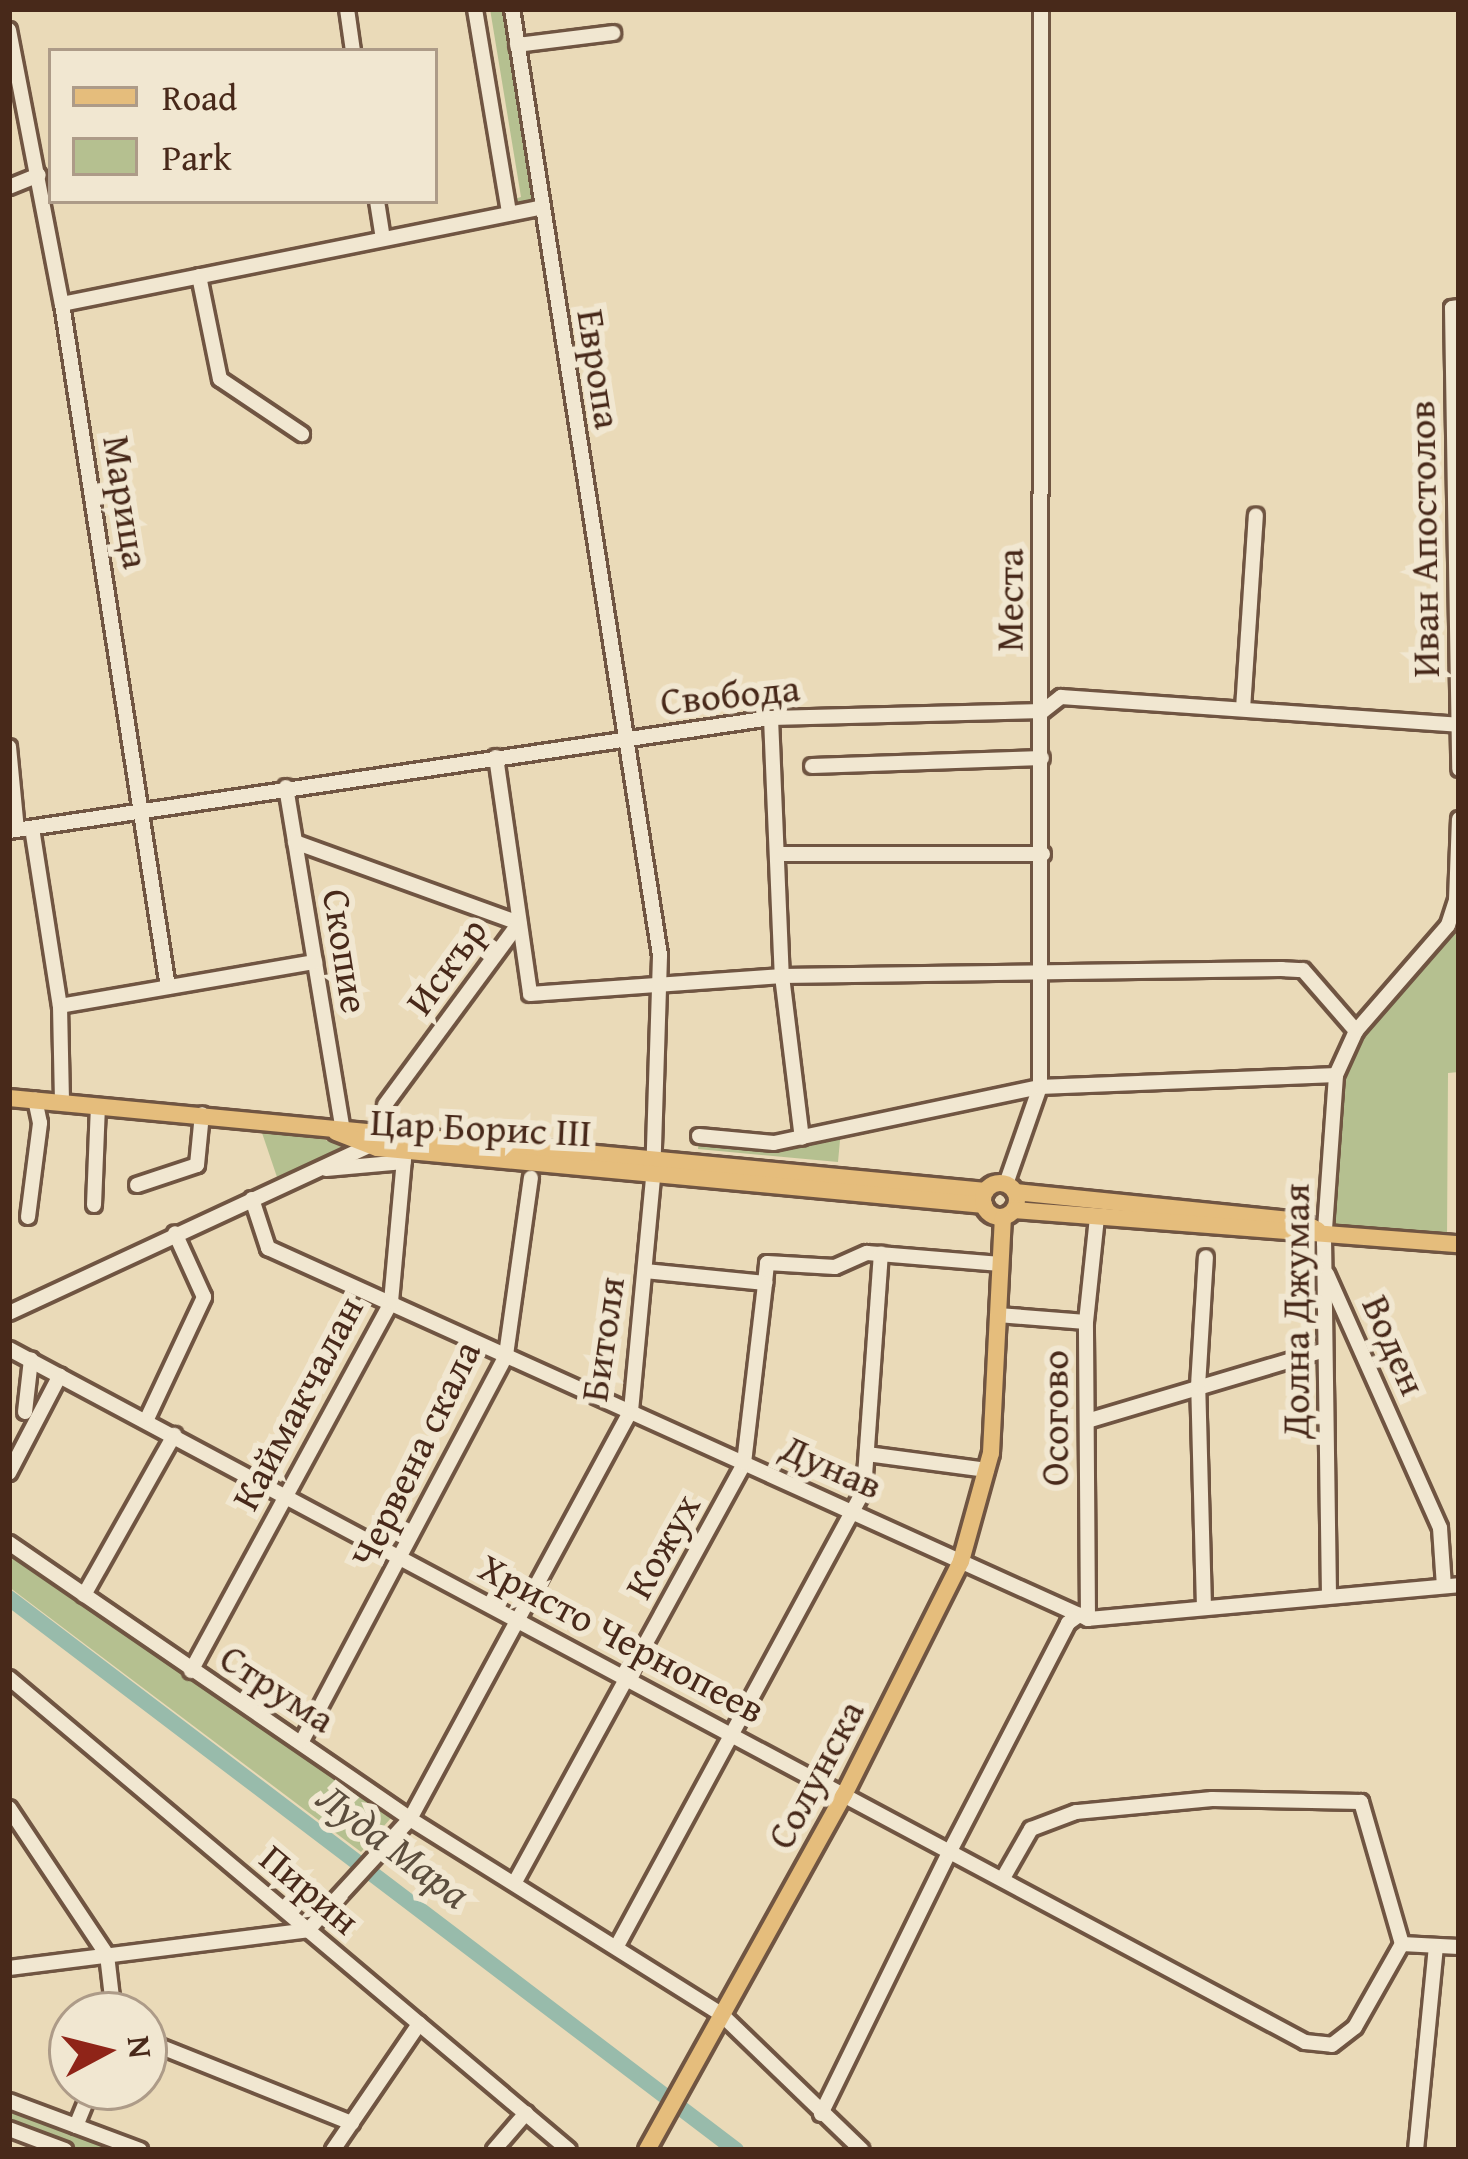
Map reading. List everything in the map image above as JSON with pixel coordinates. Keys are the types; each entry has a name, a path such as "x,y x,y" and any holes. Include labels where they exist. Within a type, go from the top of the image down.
{"main road":[{"path":"9,1098 342,1126 375,1141"},
{"path":"319,1124 375,1141"},
{"name":"Цар Борис III","path":"375,1141 405,1155 654,1164"},
{"name":"Цар Борис III","path":"375,1141 985,1198"},
{"path":"1324,1233 1300,1221 1009,1201 991,1215 985,1198 1009,1201 1097,1217 1459,1244"},
{"name":"Места","path":"961,1562 987,1470 1000,1264 1009,1201"},
{"name":"Солунска","path":"647,2150 844,1795 961,1562"}],"street":[{"path":"346,9 352,48"},
{"path":"475,9 509,214"},
{"name":"Европа","path":"512,9 623,738"},
{"name":"Места","path":"1009,1201 1040,1087 1044,969 1041,9"},
{"name":"Марица","path":"9,30 62,304 168,987"},
{"path":"517,45 613,33"},
{"path":"9,187 39,175"},
{"path":"377,204 383,239"},
{"path":"62,304 542,207"},
{"path":"199,276 220,379 302,434"},
{"name":"Иван Апостолов","path":"1456,307 1459,769"},
{"path":"1243,710 1256,515"},
{"name":"Свобода","path":"19,830 772,718 1043,711 1061,697 1458,725"},
{"path":"772,718 782,976 802,1138"},
{"name":"Битоля","path":"308,1930 410,1819 631,1411 654,1164 661,983 623,738"},
{"path":"9,747 19,830 60,1006 62,1102"},
{"path":"496,757 530,994 782,976 1044,969 1303,970 1356,1030 1448,925 1456,900 1459,820"},
{"path":"812,766 1042,758"},
{"name":"Скопие","path":"286,787 342,1126"},
{"path":"295,842 519,923"},
{"path":"777,854 1043,854"},
{"name":"Искър","path":"385,1105 519,923"},
{"path":"60,1006 315,962"},
{"name":"Долна Джумая","path":"1329,1596 1324,1233 1336,1075 1356,1030"},
{"path":"699,1136 774,1143 1040,1087 1336,1075"},
{"path":"28,1216 40,1123 35,1100"},
{"path":"94,1204 98,1106"},
{"path":"137,1185 197,1165 202,1114"},
{"name":"Цар Борис III","path":"9,1313 375,1141"},
{"path":"313,1171 405,1155"},
{"name":"Каймакчалан","path":"191,1671 391,1302 405,1155"},
{"name":"Червена скала","path":"302,1741 403,1558 506,1354 531,1178"},
{"name":"Дунав","path":"252,1199 268,1248 1084,1617 1452,1586"},
{"name":"Осогово","path":"1084,1617 1086,1322 1097,1217"},
{"path":"146,1420 204,1297 175,1233"},
{"path":"645,1271 764,1283 767,1263 835,1267 881,1254 1000,1264"},
{"path":"617,1946 864,1490 881,1254"},
{"path":"1204,1608 1198,1386 1206,1257"},
{"name":"Воден","path":"1324,1266 1440,1528 1452,1586"},
{"name":"Кожух","path":"515,1882 744,1463 764,1283"},
{"path":"998,1315 1086,1322"},
{"name":"Христо Чернопеев","path":"10,1348 1305,2042 1332,2045 1355,2027 1402,1944"},
{"path":"1087,1421 1325,1350"},
{"path":"25,1412 32,1359"},
{"path":"9,1473 61,1375"},
{"path":"84,1595 174,1436"},
{"path":"868,1454 987,1470"},
{"name":"Струма","path":"9,1543 410,1819 722,2015 862,2150"},
{"path":"821,2114 1068,1623 1084,1617"},
{"name":"Пирин","path":"9,1678 569,2150"},
{"path":"1003,1878 1031,1829 1076,1812 1212,1798 1361,1802 1402,1944 1459,1947"},
{"path":"9,1808 107,1955 111,1991"},
{"path":"9,1968 308,1930"},
{"path":"1416,2150 1436,1946"},
{"path":"333,2150 419,2024"},
{"path":"168,2050 352,2123"},
{"path":"9,2101 140,2150"},
{"path":"76,2126 82,2111"},
{"path":"494,2150 526,2113"},
{"path":"9,2129 65,2150"}],"green space":[{"path":"490,9 512,9 542,207 509,213 507,201 521,197"},
{"path":"1448,925 1459,925 1459,1072 1448,1073 1447,1243 1324,1233 1344,1054"},
{"path":"260,1127 318,1137 349,1149 278,1180"},
{"path":"841,1129 838,1162 698,1149 699,1136 774,1143"},
{"path":"9,1553 391,1818 361,1852 9,1587"},
{"path":"9,2101 140,2150 65,2150 9,2129"}],"waterway":[{"name":"Луда Мара","path":"9,1598 736,2150"}]}
